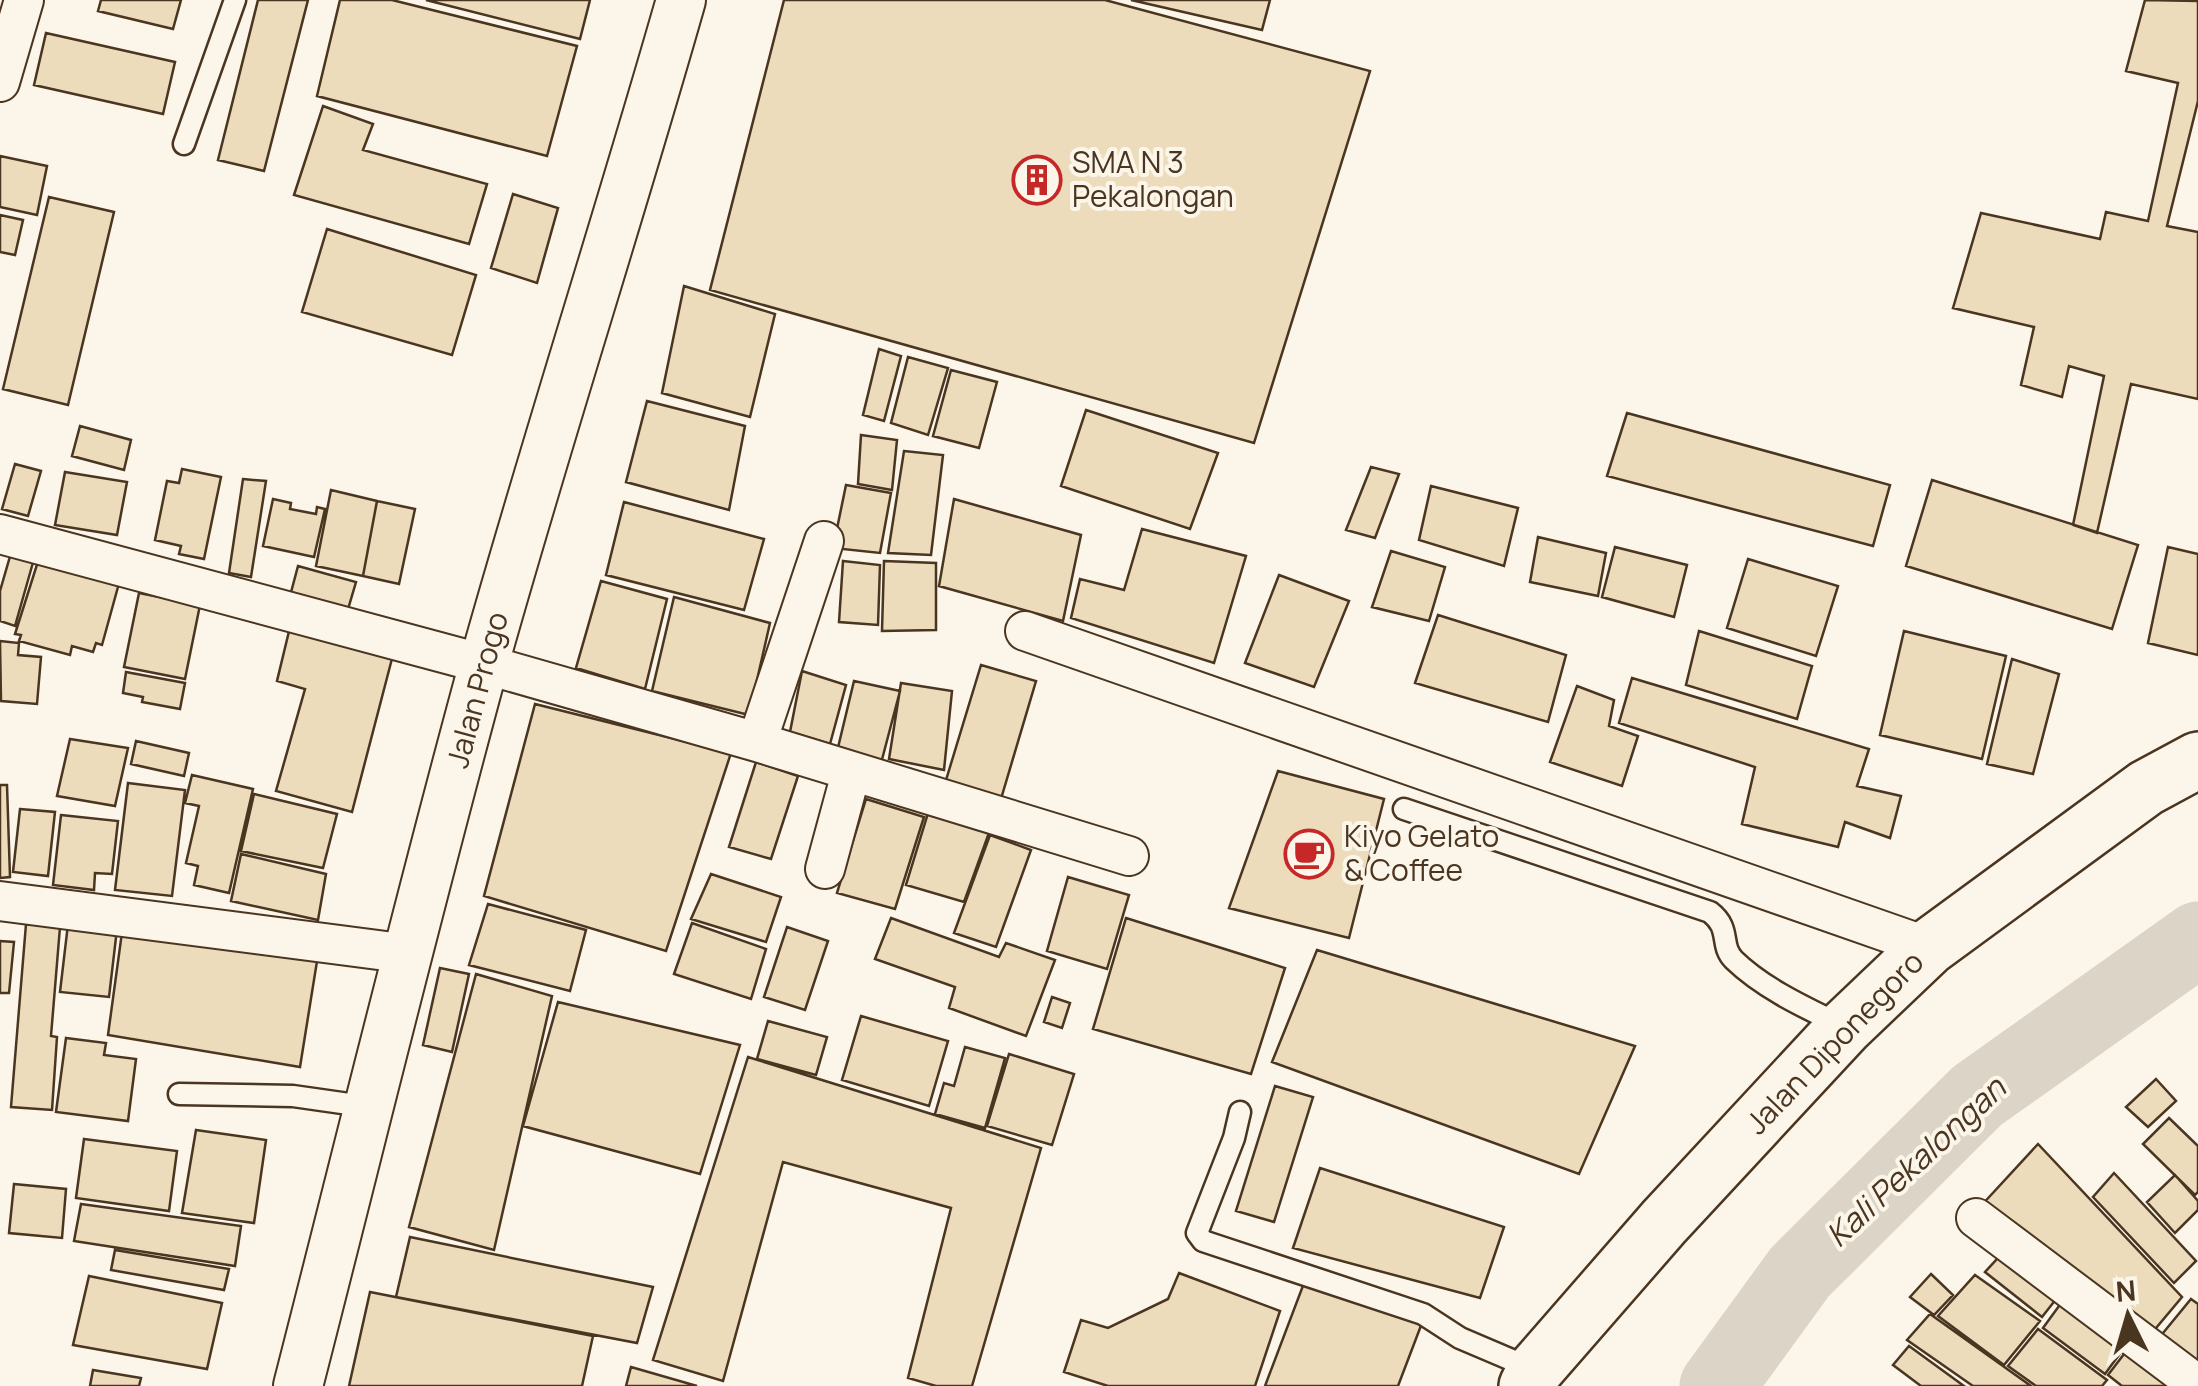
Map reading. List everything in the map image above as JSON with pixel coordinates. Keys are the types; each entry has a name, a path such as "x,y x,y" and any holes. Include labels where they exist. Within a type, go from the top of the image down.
{"main road":[{"name":"Jalan Diponegoro","path":"1531,1378 1664,1222 1845,1027 1928,947 2146,788 2198,760"}],"street":[{"path":"0,82 24,0"},
{"name":"Jalan Progo","path":"298,1386 484,664 682,0"},
{"path":"0,534 484,664 1130,856"},
{"path":"756,742 824,542"},
{"path":"1025,631 1928,947"},
{"path":"825,869 851,773"},
{"path":"0,901 410,954"},
{"path":"1976,1218 2198,1384"}],"lane":[{"path":"184,144 235,0"},
{"path":"1404,809 1710,912 1722,922 1732,958 1784,996 1845,1027"},
{"path":"179,1094 293,1096 370,1107"},
{"path":"1240,1112 1234,1138 1197,1233 1203,1241 1423,1314 1531,1378"}],"building":[{"path":"101,0 181,0 173,29 98,11"},
{"path":"258,0 308,0 264,171 218,160"},
{"path":"340,0 392,0 577,46 547,156 317,96"},
{"path":"426,0 590,0 580,39"},
{"name":"SMA N 3 Pekalongan","path":"784,0 1105,0 1370,71 1254,443 710,290"},
{"path":"1131,0 1270,0 1262,30"},
{"path":"2145,0 2198,1 2198,101 2167,226 2198,232 2198,399 2131,384 2097,533 2073,525 2104,376 2069,366 2062,397 2021,385 2034,327 1953,308 1981,213 2100,239 2106,212 2148,221 2178,83 2126,71"},
{"path":"46,33 175,62 163,114 34,85"},
{"path":"323,106 373,124 363,150 487,184 469,244 294,195"},
{"path":"0,156 47,166 37,215 0,207"},
{"path":"513,194 558,208 537,283 491,268"},
{"path":"49,197 114,212 68,405 3,389"},
{"path":"0,215 23,220 15,255 0,252"},
{"path":"327,229 476,275 452,355 302,312"},
{"path":"684,286 775,314 750,417 662,393"},
{"path":"879,349 901,356 884,421 863,415"},
{"path":"908,357 948,368 928,435 891,423"},
{"path":"951,370 997,382 979,448 933,436"},
{"path":"647,401 745,426 729,510 626,482"},
{"path":"1086,410 1218,453 1190,529 1061,486"},
{"path":"1627,413 1890,485 1873,546 1607,476"},
{"path":"80,426 131,440 124,470 72,456"},
{"path":"861,435 897,440 892,490 858,484"},
{"path":"904,451 943,455 931,555 888,553"},
{"path":"15,464 41,471 28,516 2,509"},
{"path":"1371,467 1399,474 1375,538 1346,530"},
{"path":"182,469 221,477 204,559 179,554 181,546 155,540 167,481 179,483"},
{"path":"65,472 127,482 117,535 55,525"},
{"path":"243,479 266,481 251,577 229,573"},
{"path":"1932,480 2138,545 2112,629 1906,566"},
{"path":"846,485 891,493 880,553 833,548"},
{"path":"1431,486 1518,508 1504,566 1419,540"},
{"path":"331,490 377,501 363,576 316,566"},
{"path":"273,499 291,503 290,509 316,514 317,507 325,509 314,557 263,546"},
{"path":"954,499 1081,535 1063,621 939,586"},
{"path":"377,501 415,509 399,584 363,576"},
{"path":"624,502 764,539 744,610 606,575"},
{"path":"1142,529 1246,556 1214,663 1071,618 1080,579 1124,590"},
{"path":"1538,537 1606,553 1598,596 1530,582"},
{"path":"1615,547 1687,565 1674,617 1602,597"},
{"path":"2168,547 2198,554 2198,655 2148,643"},
{"path":"1391,551 1445,567 1429,621 1372,607"},
{"path":"11,553 34,559 15,626 0,621 0,591"},
{"path":"40,555 121,576 102,645 96,643 93,652 72,646 70,655 19,641 21,635 15,634"},
{"path":"1748,559 1838,586 1816,656 1727,628"},
{"path":"843,561 880,565 878,625 839,622"},
{"path":"884,561 936,563 936,630 882,631"},
{"path":"298,566 356,582 346,616 289,600"},
{"path":"1279,575 1349,601 1314,687 1245,663"},
{"path":"601,581 667,599 645,689 576,668"},
{"path":"139,593 200,605 185,679 124,667"},
{"path":"674,597 770,623 749,715 652,691"},
{"path":"1438,615 1566,655 1548,722 1415,683"},
{"path":"291,623 394,651 352,812 276,791 305,689 277,681"},
{"path":"1699,631 1812,666 1797,719 1686,685"},
{"path":"1904,631 2006,656 1982,759 1880,735"},
{"path":"0,641 19,643 18,655 41,657 37,704 1,701"},
{"path":"2012,659 2059,674 2033,774 1987,764"},
{"path":"981,665 1036,681 998,809 943,790"},
{"path":"802,671 846,685 830,744 790,732"},
{"path":"126,672 185,683 180,709 142,702 143,697 123,693"},
{"path":"1632,678 1869,749 1857,786 1901,796 1890,838 1845,822 1838,847 1742,824 1755,767 1619,723"},
{"path":"854,681 900,691 879,771 835,760"},
{"path":"901,683 952,691 944,770 889,759"},
{"path":"1577,686 1614,700 1609,726 1638,736 1622,786 1550,762"},
{"path":"535,704 731,753 666,951 484,896"},
{"path":"70,739 128,748 115,806 57,796"},
{"path":"136,741 189,753 184,776 131,764"},
{"path":"756,762 798,776 771,859 729,847"},
{"name":"Kiyo Gelato & Coffee","path":"1278,771 1384,799 1349,938 1229,908"},
{"path":"192,775 253,789 229,893 194,885 198,866 186,863 199,806 185,803"},
{"path":"128,783 185,790 172,896 115,890"},
{"path":"0,785 7,785 10,877 0,878"},
{"path":"254,794 337,814 323,868 241,851"},
{"path":"866,799 924,817 895,909 837,893"},
{"path":"20,809 55,812 48,876 13,872"},
{"path":"929,810 990,830 964,902 906,885"},
{"path":"61,815 118,821 112,874 95,873 94,890 53,885"},
{"path":"990,835 1031,850 996,947 954,933"},
{"path":"241,854 326,874 318,920 231,901"},
{"path":"711,874 781,897 766,942 691,919"},
{"path":"1068,877 1129,895 1107,969 1047,951"},
{"path":"488,904 586,930 570,991 469,965"},
{"path":"891,918 999,957 1006,943 1055,960 1026,1036 949,1008 955,987 875,959"},
{"path":"1126,918 1285,968 1251,1074 1093,1029"},
{"path":"692,923 766,949 751,999 674,974"},
{"path":"26,924 60,927 51,1036 57,1037 52,1110 11,1107"},
{"path":"68,924 117,929 109,997 60,992"},
{"path":"123,925 318,955 300,1067 108,1035"},
{"path":"787,927 828,941 805,1010 764,997"},
{"path":"0,941 14,942 9,993 0,993"},
{"path":"1317,950 1635,1046 1579,1174 1272,1062"},
{"path":"440,968 469,974 452,1052 423,1045"},
{"path":"476,974 552,996 494,1250 409,1227"},
{"path":"1052,997 1070,1003 1062,1028 1044,1022"},
{"path":"558,1002 740,1045 700,1174 523,1126"},
{"path":"861,1016 948,1041 929,1106 842,1080"},
{"path":"768,1021 827,1037 816,1075 757,1059"},
{"path":"66,1038 106,1043 104,1055 136,1059 128,1121 56,1112"},
{"path":"965,1047 1005,1058 985,1128 935,1114 944,1083 954,1086"},
{"path":"1009,1054 1074,1074 1052,1145 987,1126"},
{"path":"748,1057 1041,1148 972,1386 936,1386 908,1378 951,1208 783,1162 723,1381 653,1360"},
{"path":"2156,1079 2176,1101 2148,1127 2126,1107"},
{"path":"1275,1086 1313,1097 1274,1222 1236,1211"},
{"path":"2169,1118 2198,1146 2195,1195 2143,1144"},
{"path":"196,1130 266,1140 254,1223 182,1213"},
{"path":"84,1139 177,1151 169,1211 76,1198"},
{"path":"2038,1144 2182,1297 2146,1340 1979,1208"},
{"path":"1320,1168 1504,1227 1480,1298 1293,1248"},
{"path":"2114,1173 2196,1261 2174,1283 2093,1197"},
{"path":"2175,1175 2198,1201 2198,1210 2175,1233 2147,1202"},
{"path":"14,1184 66,1189 62,1238 9,1233"},
{"path":"81,1204 241,1226 235,1266 74,1241"},
{"path":"410,1237 653,1287 637,1343 396,1297"},
{"path":"2009,1246 2064,1289 2042,1317 1985,1272"},
{"path":"115,1250 229,1269 224,1290 111,1270"},
{"path":"1179,1273 1280,1311 1255,1386 1108,1386 1064,1372 1081,1320 1108,1328 1168,1299"},
{"path":"1931,1274 1953,1295 1934,1315 1910,1297"},
{"path":"1975,1275 2040,1321 2004,1365 1938,1316"},
{"path":"89,1276 222,1303 207,1369 73,1345"},
{"path":"1304,1283 1422,1323 1398,1386 1265,1386"},
{"path":"370,1292 593,1336 582,1386 349,1386"},
{"path":"2067,1295 2130,1340 2105,1374 2043,1328"},
{"path":"2191,1299 2198,1304 2198,1379 2154,1344"},
{"path":"1930,1314 2031,1386 1973,1386 1907,1340"},
{"path":"2038,1329 2107,1380 2102,1386 2036,1386 2008,1366"},
{"path":"2134,1341 2179,1386 2122,1386 2108,1375"},
{"path":"1909,1346 1964,1386 1921,1386 1893,1365"},
{"path":"631,1367 697,1386 626,1386"},
{"path":"93,1370 141,1378 139,1386 90,1386"}],"waterway":[{"name":"Kali Pekalongan","path":"1717,1386 1800,1272 1977,1096 2198,939"}],"place":[{"name":"SMA N 3 Pekalongan","path":"1037,180"},
{"name":"Kiyo Gelato & Coffee","path":"1309,854"}]}
